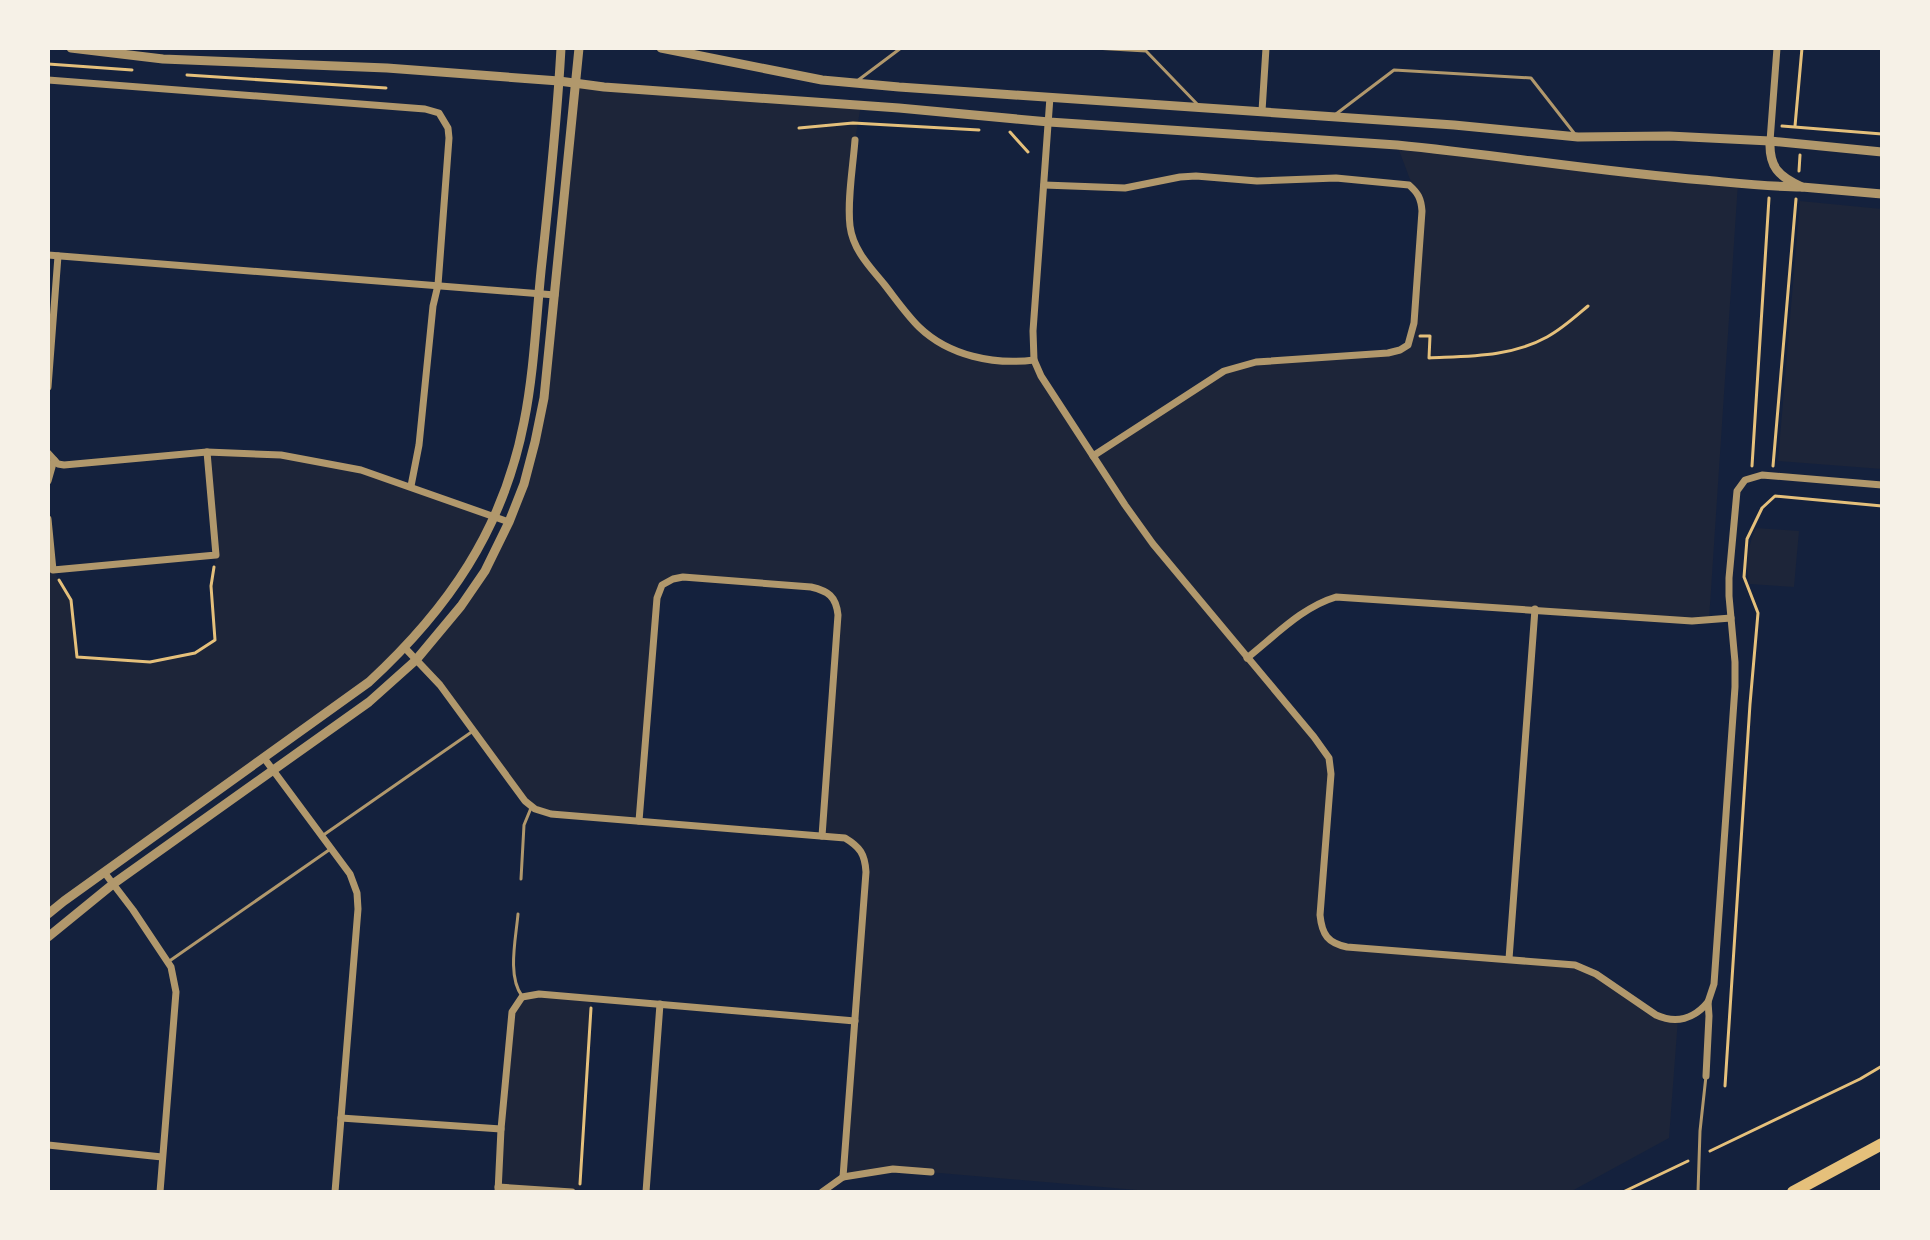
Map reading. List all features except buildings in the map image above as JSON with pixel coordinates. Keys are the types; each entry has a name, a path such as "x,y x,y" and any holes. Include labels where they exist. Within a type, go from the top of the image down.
{"highway":[{"path":"1793,1192 1882,1144"}],"street":[{"path":"71,48 163,59 387,68 1049,122 1411,147 1626,174 1882,194"},
{"path":"48,914 369,682 428,622 478,550 507,484 524,422 561,48"},
{"path":"48,937 113,884 369,702 416,660 461,606 485,571 524,484 544,398 579,48"},
{"path":"661,48 822,80 854,83 1454,125 1578,137 1669,136 1770,141 1882,152"},
{"path":"1262,111 1266,48"},
{"path":"1777,48 1770,154 1773,165 1786,179 1799,186"},
{"path":"48,80 433,110 442,117 449,138 438,285 433,306 419,445 411,486"},
{"path":"1050,97 1033,331 1034,360 1041,376 1153,544 1320,744 1331,764 1320,915 1324,934 1329,941 1347,947 1561,963 1583,968 1664,1019 1676,1020 1694,1015 1708,1002"},
{"path":"855,140 850,227 860,255 868,265 919,326 947,347 997,362 1034,360"},
{"path":"1044,185 1125,188 1196,176 1257,181 1336,178 1409,185 1420,198 1422,211 1408,345 1388,353 1237,366 1093,456"},
{"path":"48,255 555,295"},
{"path":"48,387 58,256"},
{"path":"48,453 58,464 64,465 207,452 281,455 361,470 509,522"},
{"path":"48,519 53,570 216,555 207,452"},
{"path":"48,481 54,460"},
{"path":"1706,1076 1708,1002 1714,984 1735,687 1729,578 1737,491 1748,478 1772,476 1882,485"},
{"path":"639,821 657,598 662,585 683,577 811,587 832,595 838,615 822,836"},
{"path":"1247,658 1317,603 1336,597 1692,621 1731,618"},
{"path":"1509,959 1535,609"},
{"path":"405,648 440,685 525,801 532,806 551,814 845,838 859,846 865,857 866,872 843,1177"},
{"path":"264,758 350,874 357,893 335,1192"},
{"path":"104,872 168,962 174,978 176,992 160,1192"},
{"path":"572,1192 498,1189 512,1012 522,997 539,994 855,1021"},
{"path":"646,1192 660,1004"},
{"path":"341,1118 501,1129"},
{"path":"48,1145 162,1157"},
{"path":"822,1192 843,1177 893,1169 931,1172"}],"lane":[{"path":"854,83 901,48"},
{"path":"1094,48 1146,51 1200,107"},
{"path":"1333,116 1394,70 1531,78 1578,137"},
{"path":"322,836 474,731"},
{"path":"521,879 524,825 532,806"},
{"path":"168,962 331,848"},
{"path":"518,914 513,973 516,988 522,997"},
{"path":"1698,1192 1706,1076"}],"path":[{"path":"1795,126 1802,48"},
{"path":"48,64 142,71"},
{"path":"188,75 386,88"},
{"path":"799,128 853,123 981,130"},
{"path":"1771,125 1882,134"},
{"path":"1772,476 1802,127"},
{"path":"997,131 1012,132 1028,152"},
{"path":"1748,478 1769,186"},
{"path":"1411,336 1430,336 1429,358 1501,353 1547,337 1588,306"},
{"path":"1725,1086 1758,613 1744,577 1747,539 1762,508 1775,496 1882,506"},
{"path":"53,570 71,600 77,657 150,662 195,653 215,640 211,586 216,555"},
{"path":"580,1192 592,999"},
{"path":"1623,1192 1882,1066"}],"shaded area":[{"path":"575,83 861,105 850,209 854,241 919,326 947,347 997,362 1034,360 1093,456 1237,366 1388,353 1411,340 1422,211 1397,145 1738,183 1709,620 1327,599 1248,658 1329,758 1321,925 1337,945 1575,965 1656,1015 1678,1019 1669,1138 1570,1192 1160,1192 893,1169 843,1177 865,857 845,838 822,836 837,604 822,590 683,577 662,585 639,821 535,809 416,660 461,606 509,522 535,442"},
{"path":"1800,201 1882,209 1882,469 1778,461"},
{"path":"207,452 246,453 360,470 494,516 448,597 369,682 48,914 48,519 53,570 71,600 77,657 150,662 195,653 215,640 211,586 216,555"},
{"path":"1756,528 1799,531 1794,587 1750,584 1748,556"},
{"path":"522,997 592,999 580,1192 498,1187 512,1012"}]}
